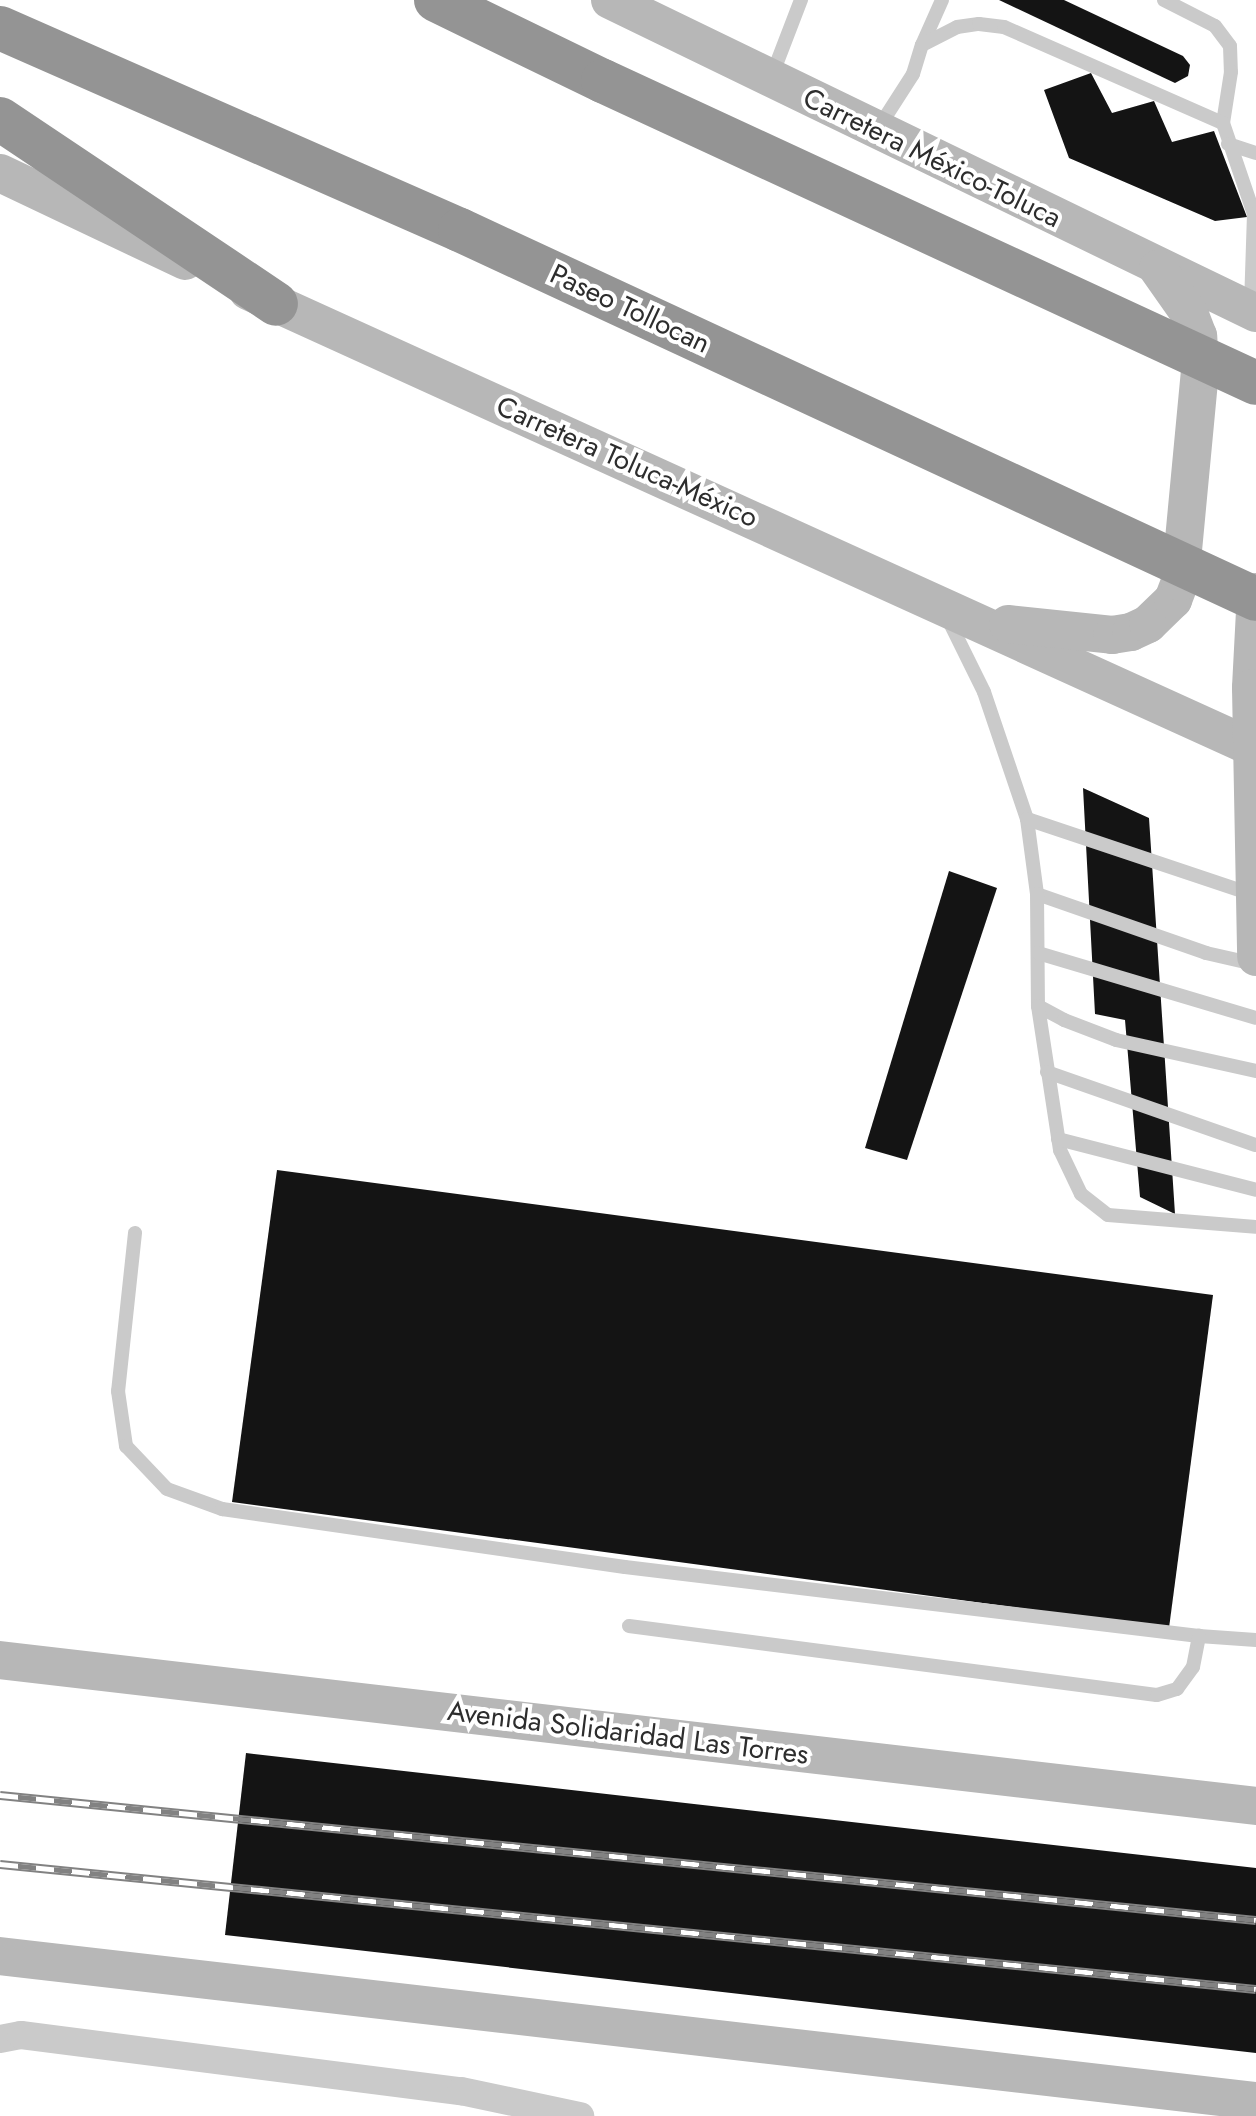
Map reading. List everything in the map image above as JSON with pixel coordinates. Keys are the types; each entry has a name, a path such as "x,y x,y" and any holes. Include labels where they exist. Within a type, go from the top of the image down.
{"highway":[{"path":"436,0 603,81 1256,383"},
{"name":"Paseo Tollocan","path":"2,29 460,230 1256,599"},
{"path":"0,119 276,304"}],"main road":[{"name":"Carretera México-Toluca","path":"610,0 1156,268 1254,312"},
{"name":"Carretera Toluca-México","path":"0,173 276,304 1254,748"},
{"path":"976,620 1112,635 1131,632 1148,624 1173,600 1180,582 1200,370 1198,336 1189,313 1169,281 1156,268"},
{"path":"1256,592 1256,957"},
{"name":"Avenida Solidaridad Las Torres","path":"0,1660 1256,1806"},
{"path":"0,1956 1256,2101"}],"street":[{"path":"0,2039 21,2035 461,2091 580,2116"}],"lane":[{"path":"770,79 801,0"},
{"path":"876,130 913,74 942,0"},
{"path":"1164,0 1215,26 1230,46 1231,72 1223,123 1254,214 1254,312"},
{"path":"922,45 957,27 979,24 1004,27 1223,123"},
{"path":"1228,144 1256,153"},
{"path":"941,604 984,692 1027,819 1037,894 1038,1006 1047,1072 1058,1139 1081,1194 1108,1215 1256,1227"},
{"path":"1027,819 1255,896"},
{"path":"1037,894 1206,953 1256,964"},
{"path":"1038,953 1256,1018"},
{"path":"1038,1006 1064,1020 1116,1040 1256,1071"},
{"path":"1047,1072 1256,1145"},
{"path":"1058,1139 1256,1190"},
{"path":"135,1233 118,1391 126,1446 167,1489 222,1509 532,1554 1199,1636 1256,1640"},
{"path":"629,1626 1157,1695 1177,1689 1193,1667 1199,1636"}],"building":[{"path":"999,0 1064,0 1183,56 1190,65 1188,76 1175,83"},
{"path":"1091,73 1112,113 1154,101 1172,142 1214,131 1247,217 1215,221 1069,158 1044,90"},
{"path":"1083,788 1149,818 1175,1214 1140,1197 1125,1020 1095,1014"},
{"path":"949,871 997,888 907,1160 865,1148"},
{"path":"277,1170 1213,1295 1169,1628 232,1502"},
{"path":"246,1753 1256,1868 1256,2053 225,1935"}],"railway":[{"path":"0,1795 1256,1920"},
{"path":"0,1864 1256,1989"}]}
